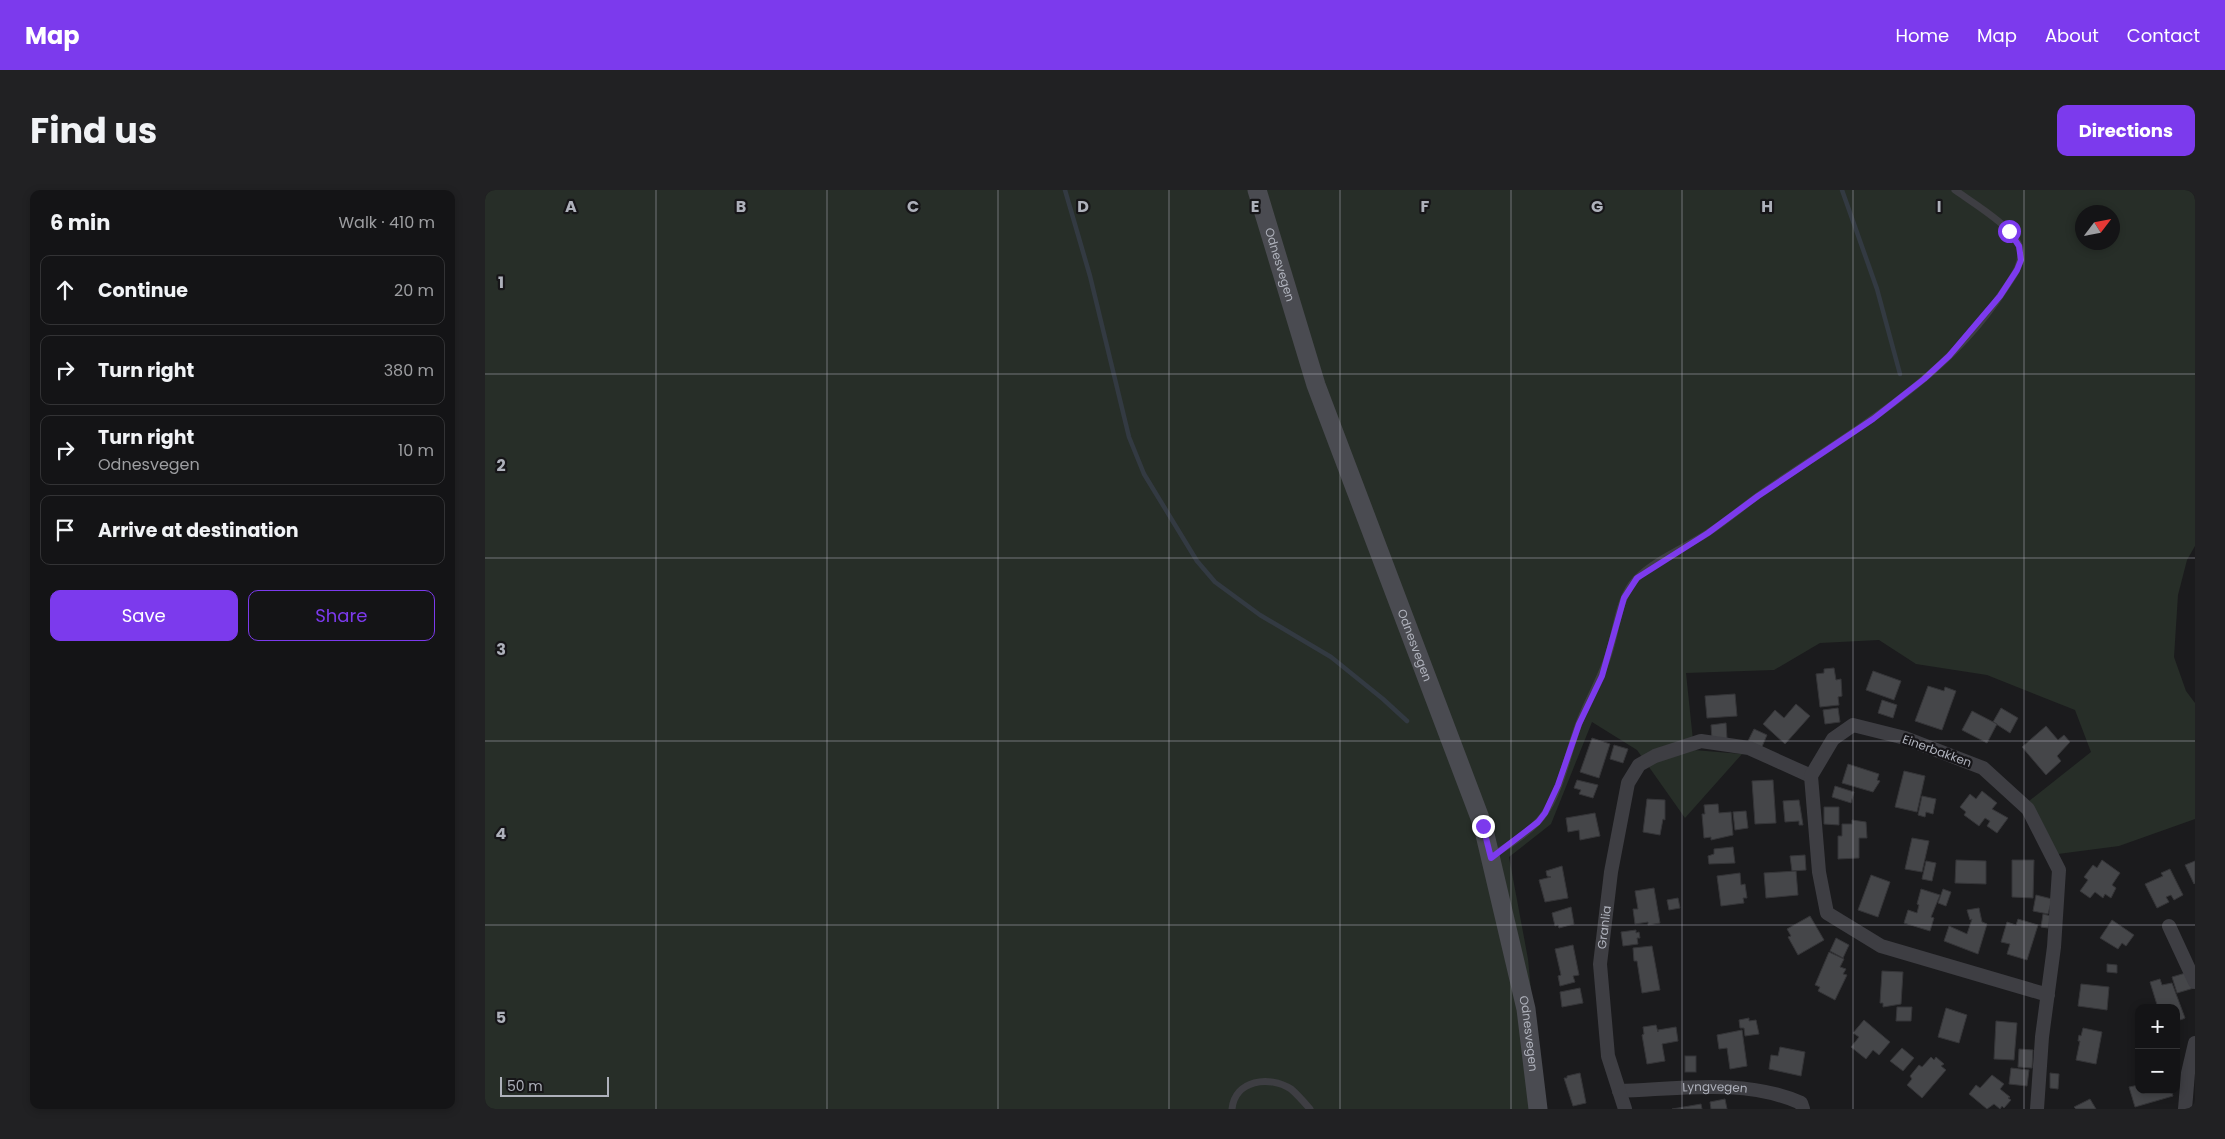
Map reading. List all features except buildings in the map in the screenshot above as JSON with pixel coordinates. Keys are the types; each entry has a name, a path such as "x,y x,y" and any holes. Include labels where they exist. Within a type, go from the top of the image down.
{"main road":[{"name":"Odnesvegen","path":"1257,190 1315,385 1483,826 1526,1009 1538,1109"}],"street":[{"name":"Einerbakken","path":"1811,776 1833,739 1853,726 1905,738 1983,768 2028,808 2059,870 2054,947 2042,1037 2037,1109"},
{"name":"Granlia","path":"1625,1109 1608,1056 1600,964 1611,872 1628,783 1639,765 1655,756 1701,741 1749,748 1811,776"},
{"path":"1811,776 1819,872 1827,913 1881,946 2048,995"},
{"path":"2169,926 2195,982"},
{"path":"2185,1109 2188,1073 2195,1043"},
{"name":"Lyngvegen","path":"1619,1090 1727,1087 1778,1093 1801,1103 1803,1109"}],"lane":[{"path":"1491,858 1538,822 1545,813 1558,785 1579,724 1602,676 1624,598 1637,578 1708,533 1758,496 1873,419 1924,379 1949,356 2000,296 2017,270 2021,260 2019,246 2009,231 1955,190"},
{"path":"1232,1109 1235,1095 1255,1081 1274,1083 1289,1088 1310,1109"}],"shaded area":[{"path":"485,190 2195,190 2195,546 2187,560 2178,595 2174,657 2186,691 2195,703 2195,819 2119,846 2050,855 2024,805 2091,752 2075,710 1987,675 1916,664 1879,640 1820,643 1774,670 1686,673 1694,750 1742,754 1685,818 1637,750 1592,722 1551,824 1509,857 1528,959 1547,1109 485,1109"}],"waterway":[{"path":"1065,190 1090,276 1129,437 1144,474 1197,561 1215,582 1260,615 1331,657 1407,721"},
{"path":"1842,190 1877,289 1900,374"}],"route":[{"path":"1483,826 1491,858 1538,822 1545,813 1558,785 1579,724 1602,676 1624,598 1628,589 1637,578 1708,533 1758,496 1873,419 1924,379 1949,356 1980,322 2017,270 2021,254 2016,239 2009,231"}]}
